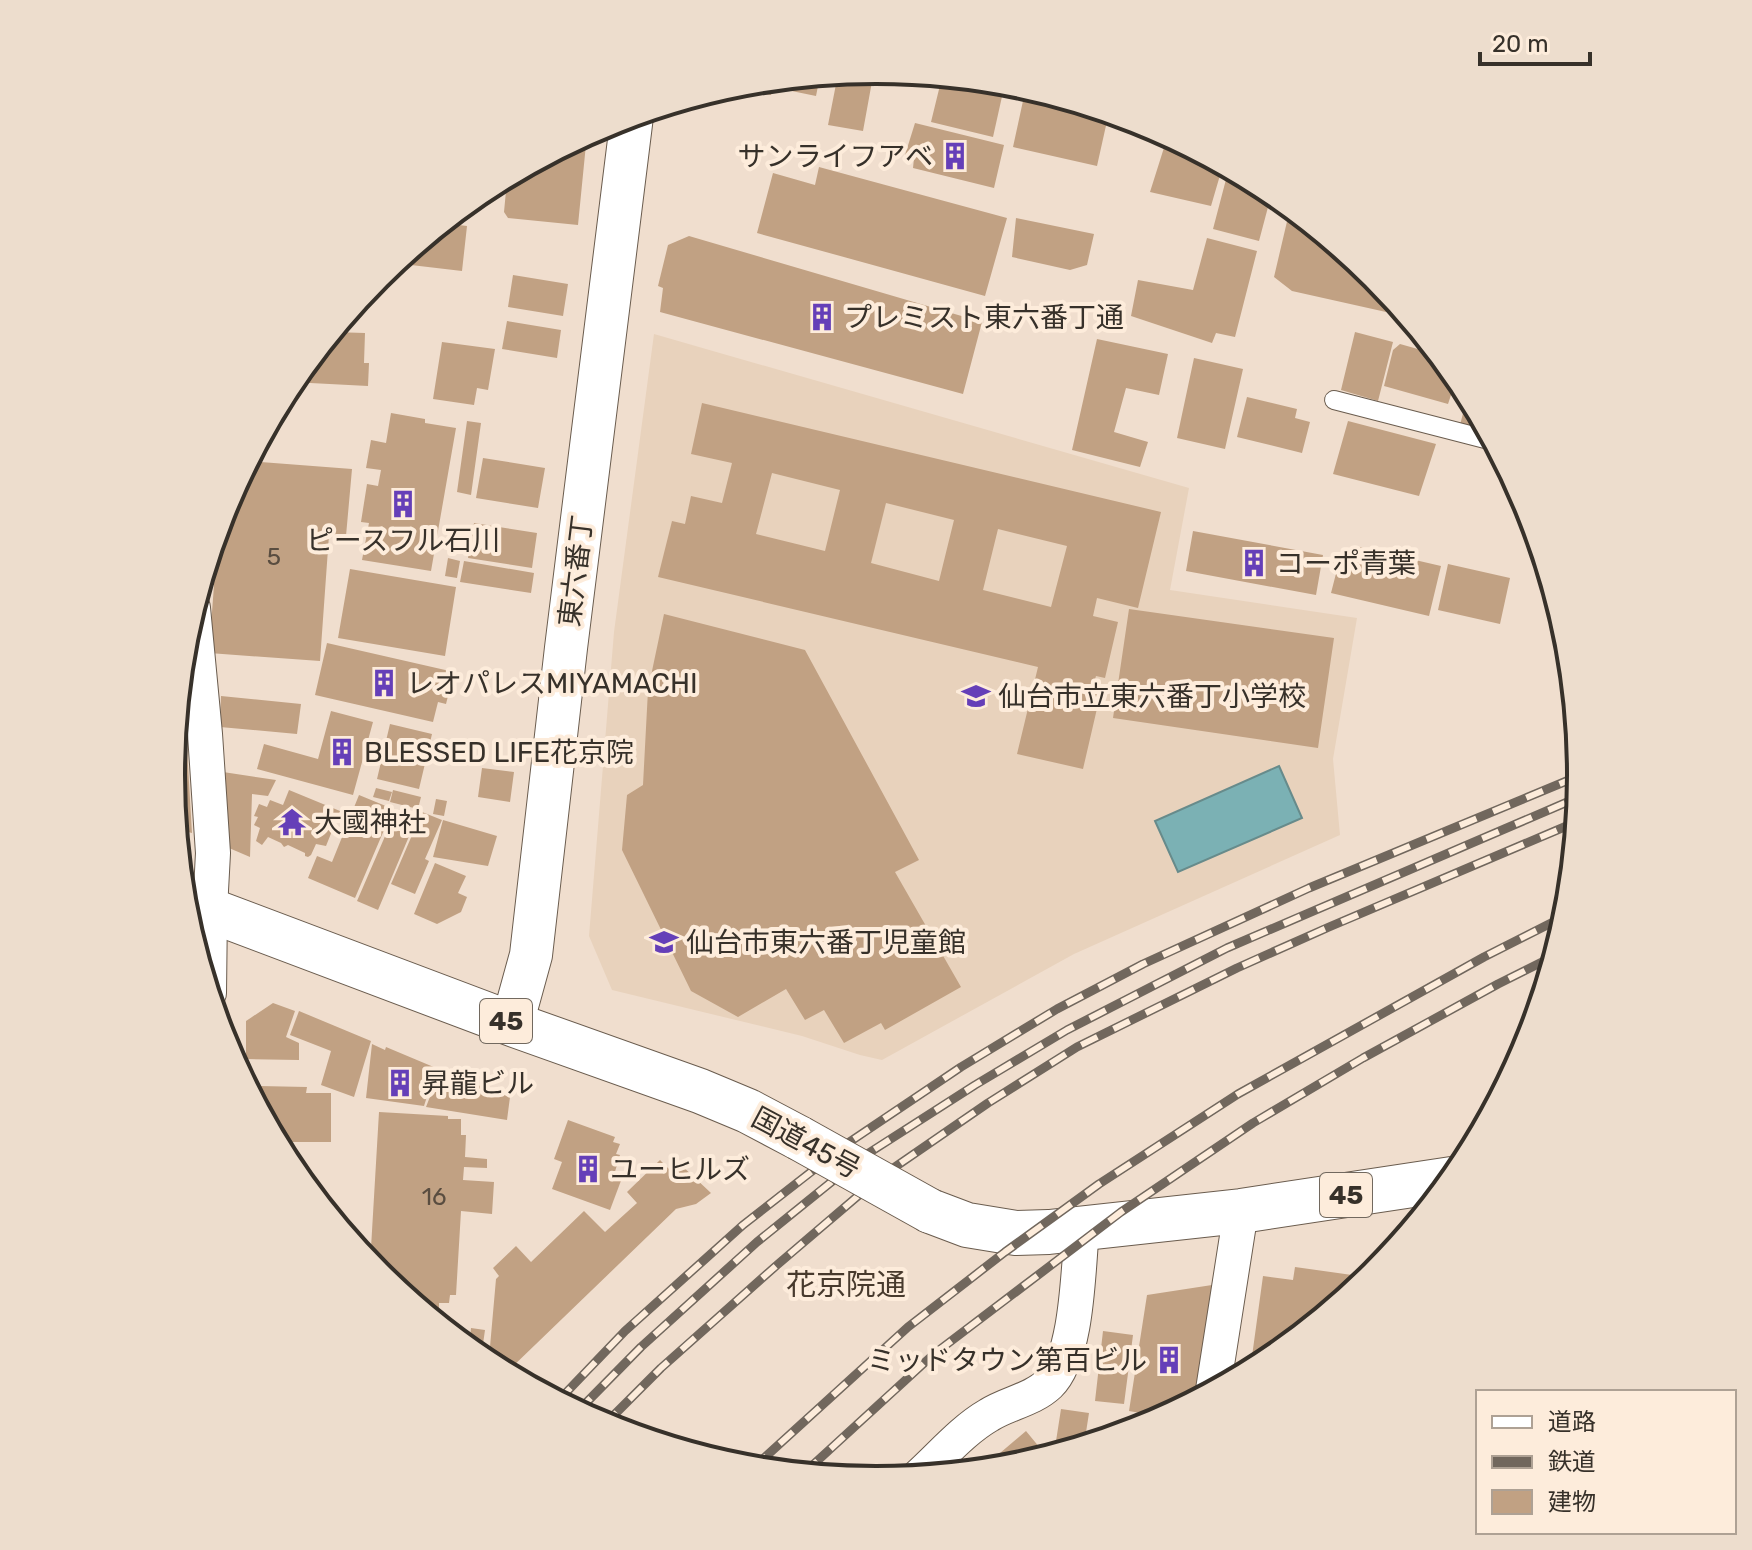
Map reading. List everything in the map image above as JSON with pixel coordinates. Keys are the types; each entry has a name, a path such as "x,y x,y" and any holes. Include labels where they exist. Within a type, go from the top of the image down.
{"highway":[{"name":"国道45号","path":"197,905 700,1091 748,1111 930,1211 967,1225 1016,1233 1082,1229 1241,1211 1434,1182"}],"street":[{"name":"東六番丁","path":"512,1024 531,955 630,130"},
{"path":"197,648 213,853 197,905"},
{"path":"1215,1376 1241,1211"},
{"path":"932,1464 989,1415 1024,1400 1050,1383 1065,1357 1072,1331 1082,1229"}],"lane":[{"path":"1334,400 1478,437"}],"shaded area":[{"name":"仙台市立東六番丁小学校","path":"654,334 1189,488 1170,590 1357,618 1333,759 1340,835 1074,954 882,1060 802,1036 612,990 589,936 614,632"}],"water":[{"path":"1279,766 1302,818 1178,872 1155,821"}],"building":[{"path":"872,84 863,131 828,125 836,85"},
{"path":"818,86 816,96 786,90"},
{"path":"940,87 1002,96 993,137 931,122"},
{"path":"1023,100 1106,124 1097,166 1013,147"},
{"name":"サンライフアベ","path":"915,123 1004,145 994,188 913,168 914,158 905,155"},
{"path":"1164,147 1220,176 1211,206 1150,192"},
{"path":"586,148 578,225 508,218 504,212 506,192"},
{"path":"819,167 1007,218 985,296 757,233 773,173 815,185"},
{"path":"1226,179 1268,206 1259,241 1213,229"},
{"path":"1016,218 1094,234 1087,265 1070,270 1012,257"},
{"path":"1287,220 1332,255 1390,313 1292,291 1274,277"},
{"path":"458,225 467,226 462,271 410,265"},
{"name":"プレミスト東六番丁通","path":"689,236 982,322 963,394 660,312 663,288 658,286 668,245"},
{"path":"1207,238 1257,251 1235,337 1216,333 1212,343 1131,316 1138,280 1193,290"},
{"path":"513,275 568,284 563,316 508,307"},
{"path":"507,321 561,330 557,358 502,349"},
{"path":"345,332 365,333 364,363 369,363 368,386 307,383"},
{"path":"1355,332 1393,342 1378,401 1341,390"},
{"path":"1097,339 1168,354 1159,395 1126,388 1114,432 1148,442 1140,467 1072,450"},
{"path":"442,342 495,349 488,390 477,388 474,405 433,399"},
{"path":"1400,344 1421,350 1452,392 1448,404 1384,386 1393,350"},
{"path":"1194,358 1243,369 1225,449 1177,438"},
{"path":"1247,397 1297,409 1295,418 1310,422 1302,453 1237,437"},
{"path":"702,403 1161,512 1138,608 1097,598 1093,616 1118,622 1105,678 1096,676 1093,686 1102,687 1083,769 1017,754 1038,667 658,577 672,521 685,524 691,496 722,503 732,463 691,454","holes":["772,473 840,490 825,551 756,534","886,503 954,520 939,581 871,563","998,529 1067,546 1051,607 983,590"]},
{"path":"1463,412 1473,428 1460,425"},
{"name":"ピースフル石川","path":"391,413 456,428 431,571 362,560 369,523 361,522 367,484 378,486 381,470 366,468 371,440 386,443"},
{"path":"467,421 481,423 471,495 457,492"},
{"path":"1348,421 1436,444 1419,496 1333,474"},
{"path":"483,458 545,468 538,508 476,498"},
{"path":"260,462 352,469 346,536 329,535 320,661 209,653 214,585 222,553"},
{"path":"474,523 537,533 532,568 468,558"},
{"name":"コーポ青葉","path":"1193,531 1323,555 1316,595 1186,571"},
{"path":"1359,547 1441,566 1429,616 1331,593 1340,558 1356,561"},
{"path":"448,558 460,561 457,578 445,576"},
{"path":"464,561 534,573 531,593 460,582"},
{"path":"1448,564 1510,578 1500,624 1438,610"},
{"path":"350,569 456,587 445,656 338,638"},
{"path":"1129,609 1334,638 1318,748 1113,718"},
{"path":"664,614 805,650 919,860 895,872 961,987 885,1030 881,1023 844,1043 824,1010 805,1020 786,989 738,1017 691,991 622,850 627,795 643,785 648,690"},
{"name":"レオパレスMIYAMACHI","path":"327,643 454,672 446,704 438,702 433,722 315,695"},
{"path":"221,696 301,704 297,734 220,727"},
{"name":"BLESSED LIFE花京院","path":"331,711 373,722 353,795 257,769 264,744 318,759"},
{"path":"390,724 432,734 419,789 377,779"},
{"path":"186,749 187,749 192,833 187,832 186,820"},
{"path":"482,768 514,772 510,802 478,797"},
{"path":"223,772 276,780 268,796 252,794 250,857 229,848"},
{"path":"376,788 392,792 389,801 373,797"},
{"path":"289,790 340,811 326,846 316,844 308,857 268,837 262,845 256,841 260,828 254,825 258,817 254,816 259,804 267,807 270,800 283,805"},
{"path":"393,790 421,797 418,809 390,802"},
{"path":"359,795 393,809 355,898 308,878 317,856 332,862"},
{"path":"436,799 447,801 444,816 433,814"},
{"path":"403,809 418,815 378,910 357,901 389,827 394,829"},
{"path":"422,812 442,820 425,859 429,861 415,894 391,884"},
{"path":"443,820 497,836 488,866 433,857"},
{"path":"435,863 466,876 458,893 467,897 461,912 437,924 414,914"},
{"path":"273,1003 295,1011 286,1037 299,1043 299,1060 247,1059 246,1021"},
{"path":"299,1011 371,1041 354,1097 321,1085 331,1051 290,1035"},
{"name":"昇龍ビル","path":"372,1044 436,1068 424,1106 366,1098"},
{"path":"440,1071 510,1097 507,1120 426,1107"},
{"path":"259,1086 307,1087 306,1093 331,1093 331,1142 291,1142"},
{"path":"379,1112 461,1119 461,1135 466,1135 465,1157 487,1159 487,1168 464,1167 463,1180 494,1182 492,1214 461,1211 456,1295 450,1295 449,1303 439,1303 439,1308 436,1308 371,1247"},
{"name":"ユーヒルズ","path":"568,1120 615,1137 613,1142 620,1144 614,1175 622,1178 610,1210 552,1189 562,1162 554,1159"},
{"path":"660,1160 671,1171 679,1163 711,1193 696,1204 676,1209 515,1364 490,1348 496,1279 499,1276 493,1268 516,1246 531,1262 584,1211 605,1232 637,1203 627,1192"},
{"path":"1295,1267 1352,1275 1297,1323 1252,1355 1263,1276 1293,1280"},
{"name":"ミッドタウン第百ビル","path":"1212,1285 1196,1387 1140,1413 1129,1411 1147,1295"},
{"path":"471,1328 485,1330 483,1343 470,1334"},
{"path":"1103,1331 1133,1335 1124,1404 1095,1401"},
{"path":"1061,1409 1089,1413 1086,1433 1056,1442"},
{"path":"1026,1431 1038,1446 1011,1453 998,1455"}],"railway":[{"path":"566,1393 625,1331 743,1225 848,1143 961,1067 1057,1009 1143,964 1309,888 1567,781"},
{"path":"587,1402 641,1347 757,1242 861,1158 975,1085 1067,1030 1227,948 1566,802"},
{"path":"615,1414 661,1368 879,1178 988,1103 1077,1047 1237,968 1565,827"},
{"path":"765,1457 908,1327 1099,1184 1238,1094 1551,923"},
{"path":"815,1463 934,1354 1121,1212 1253,1123 1363,1058 1540,963"}],"place":[{"name":"サンライフアベ","path":"955,156"},
{"name":"プレミスト東六番丁通","path":"822,317"},
{"name":"ピースフル石川","path":"403,504"},
{"name":"コーポ青葉","path":"1254,563"},
{"name":"レオパレスMIYAMACHI","path":"384,683"},
{"name":"仙台市立東六番丁小学校","path":"976,696"},
{"name":"BLESSED LIFE花京院","path":"342,752"},
{"name":"大國神社","path":"292,822"},
{"name":"仙台市東六番丁児童館","path":"664,942"},
{"name":"昇龍ビル","path":"400,1083"},
{"name":"ユーヒルズ","path":"588,1169"},
{"name":"ミッドタウン第百ビル","path":"1169,1360"}],"district":[{"name":"花京院通","path":"846,1285"}]}
